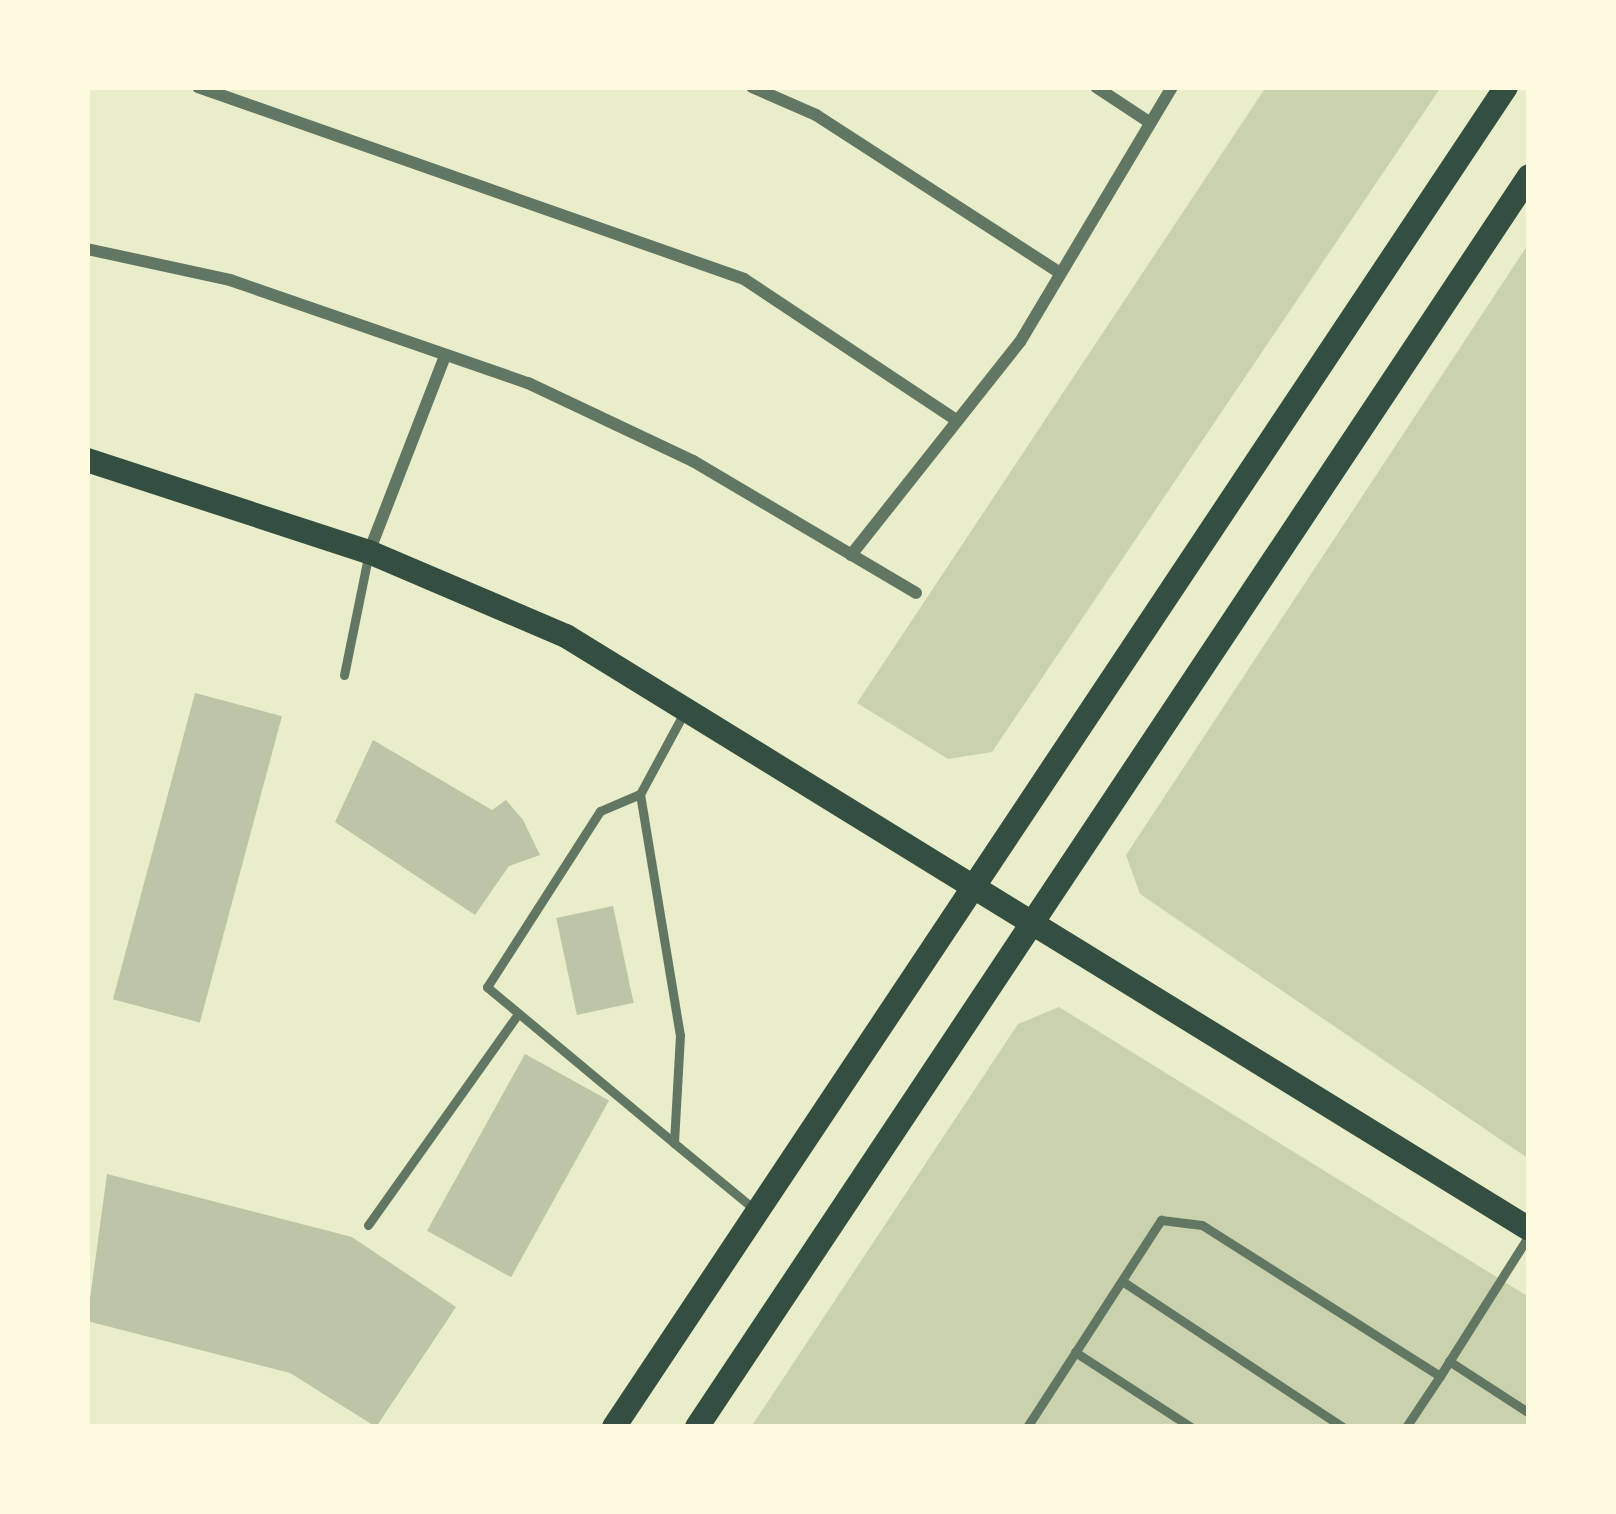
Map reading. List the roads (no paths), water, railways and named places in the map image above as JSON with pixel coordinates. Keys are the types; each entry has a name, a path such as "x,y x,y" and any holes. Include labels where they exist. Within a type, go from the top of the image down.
{"main road":[{"path":"614,1427 754,1209 977,883 1506,87"},
{"path":"698,1427 1529,176"},
{"path":"87,460 369,552 566,636 688,705 977,883 1529,1232"}],"street":[{"path":"199,87 744,279 955,419"},
{"path":"752,87 816,115 1056,270"},
{"path":"1096,87 1149,122"},
{"path":"851,555 1020,342 1056,270 1172,87"},
{"path":"87,248 230,280 610,417 916,593"},
{"path":"369,552 444,358"}],"lane":[{"path":"344,675 369,552"},
{"path":"688,705 640,794 600,812 487,987 514,1018 754,1209"},
{"path":"640,794 680,1034 674,1143"},
{"path":"368,1225 514,1018"},
{"path":"1027,1427 1161,1220 1202,1225 1440,1376"},
{"path":"1406,1427 1529,1232"},
{"path":"1122,1281 1343,1427"},
{"path":"1075,1352 1192,1427"},
{"path":"1449,1361 1529,1413"}]}
